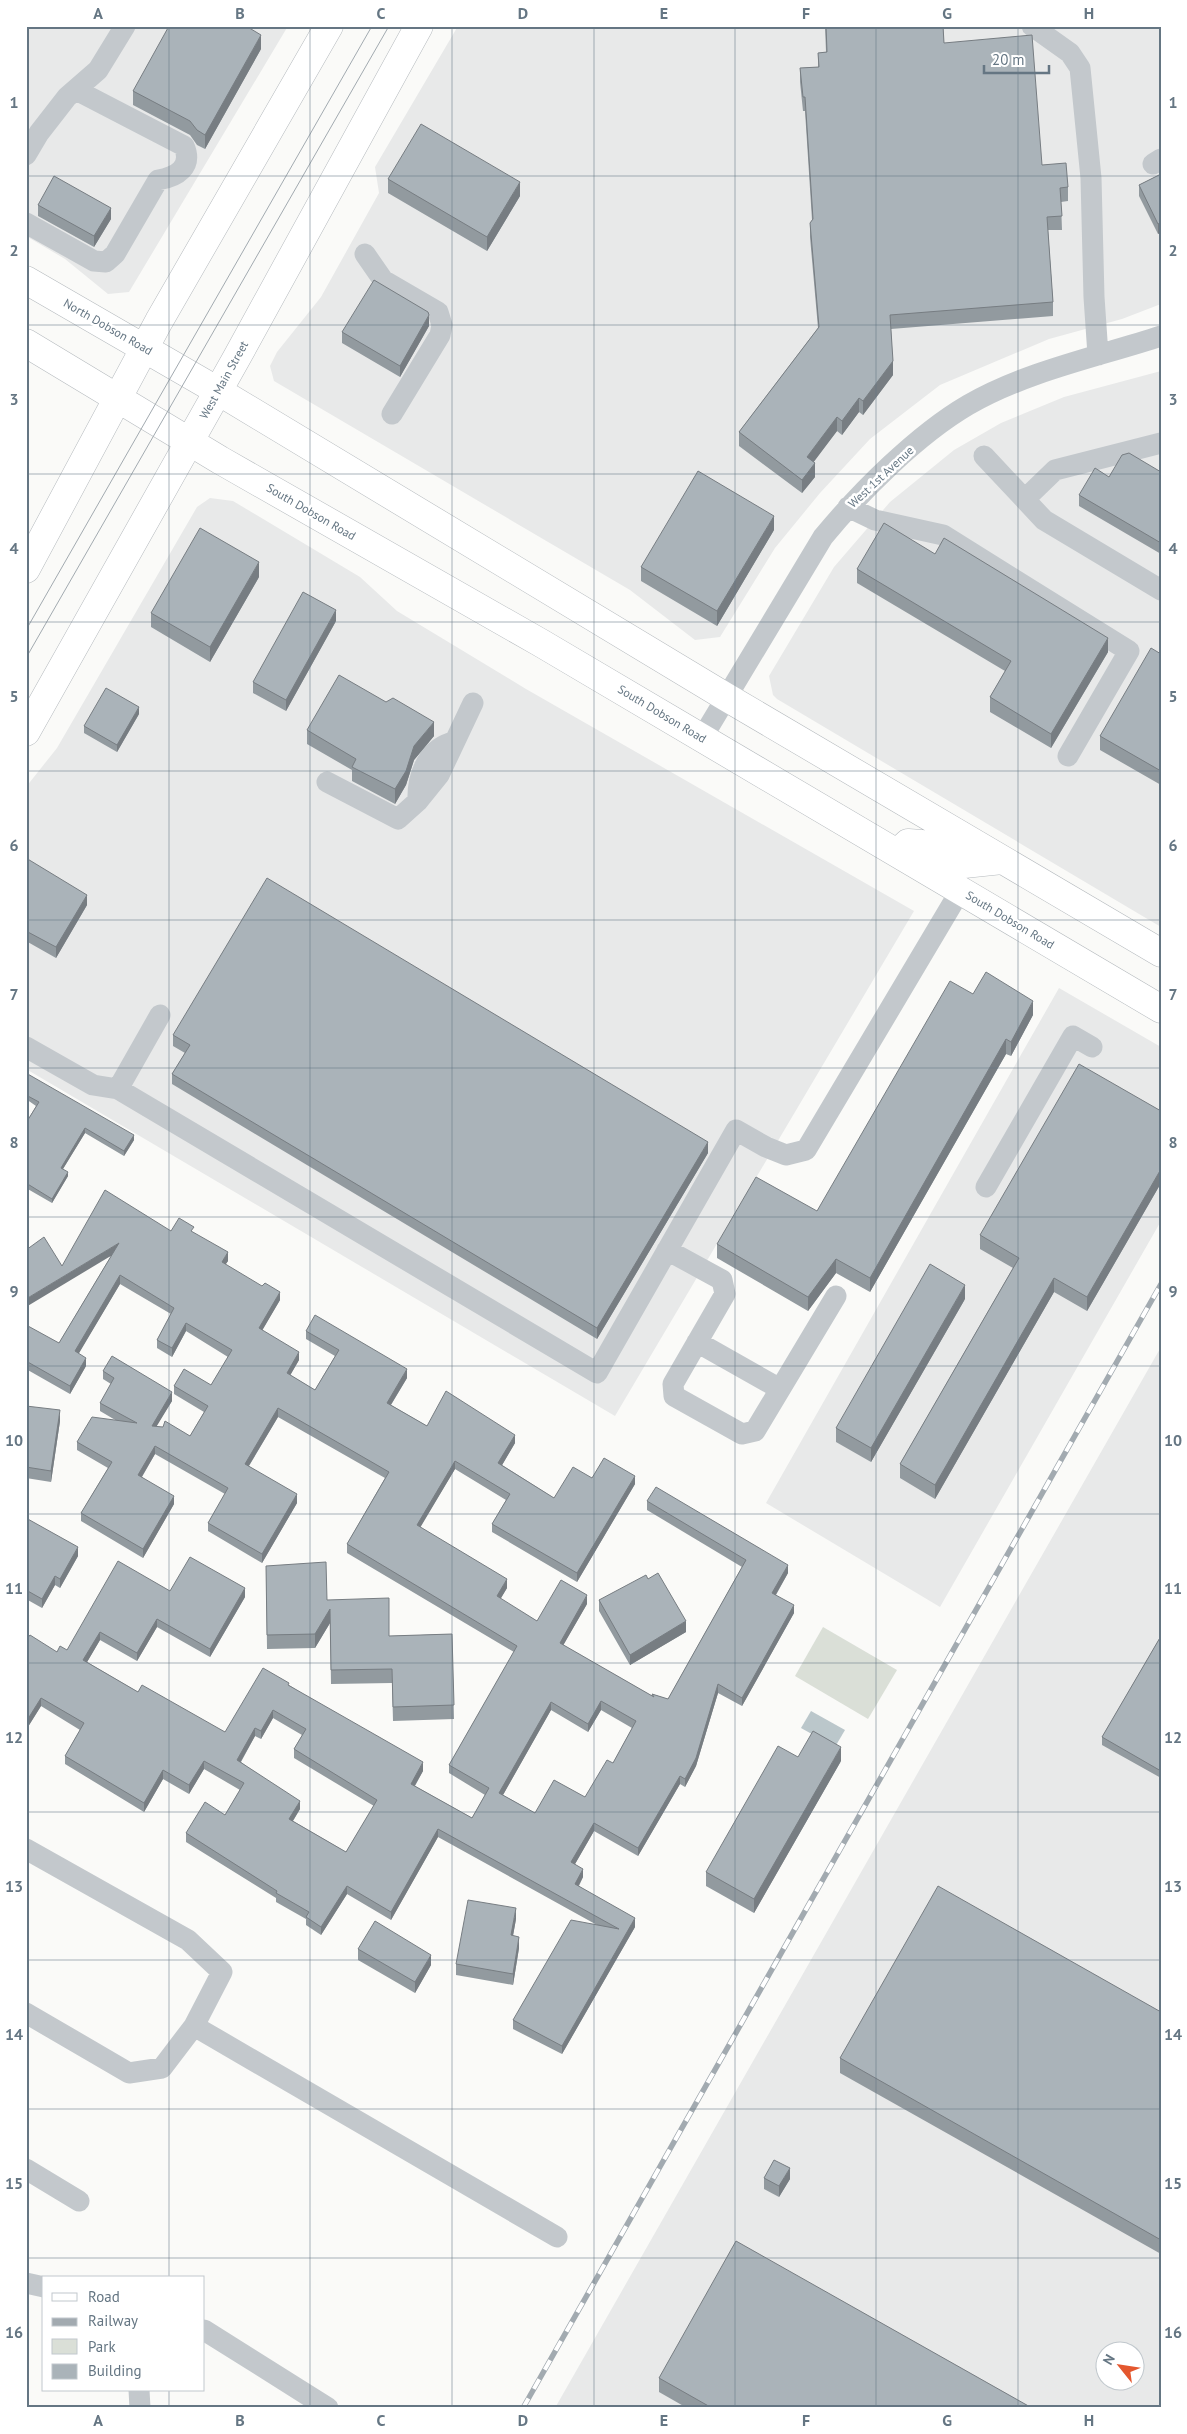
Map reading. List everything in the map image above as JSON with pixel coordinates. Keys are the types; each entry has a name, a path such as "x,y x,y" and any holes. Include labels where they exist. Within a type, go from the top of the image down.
{"main road":[{"path":"26,569 145,348 329,26"},
{"name":"West Main Street","path":"26,732 190,442 419,26"},
{"name":"North Dobson Road","path":"26,280 218,390"},
{"path":"26,343 117,399"},
{"path":"218,390 726,698 1161,954"},
{"name":"South Dobson Road","path":"117,399 702,738 1161,1009"},
{"path":"897,853 908,843 922,844 964,864 1002,860"}],"street":[{"path":"26,155 39,133 67,97 98,70 125,26"},
{"path":"1032,26 1070,53 1080,68 1091,178 1094,297 1098,355"},
{"path":"26,223 94,261 106,262 115,254 158,180 174,178 185,167 187,155 184,146 76,90"},
{"path":"365,254 383,280 438,312 440,317 440,335 392,414"},
{"name":"West 1st Avenue","path":"702,738 800,571 823,536 848,507 914,446 962,409 1029,378 1161,336"},
{"path":"1025,499 1055,470 1161,443"},
{"path":"984,456 1044,520 1161,590"},
{"path":"848,507 875,520 943,535 1089,624 1129,651 1068,756"},
{"path":"327,782 398,818 418,801 439,775 473,703"},
{"path":"26,1047 93,1085 118,1089 597,1373 736,1130 766,1147 786,1155 806,1150 960,891"},
{"path":"118,1089 160,1015"},
{"path":"986,1187 1073,1036 1092,1047"},
{"path":"668,1250 722,1280 725,1294 673,1384 674,1396 742,1434 755,1431 836,1296"},
{"path":"697,1342 780,1389"},
{"path":"26,1849 188,1940 222,1972 194,2026 162,2068 129,2073 26,2014"},
{"path":"194,2026 557,2237"},
{"path":"26,2169 79,2201"},
{"path":"26,2283 42,2287"},
{"path":"205,2331 328,2408"},
{"path":"138,2392 140,2408"}],"shaded area":[{"path":"26,26 288,26 129,292 108,294 65,259 26,236"},
{"path":"458,26 1161,26 1161,304 1122,319 1049,339 940,385 870,439 820,493 775,548 720,637 695,640 630,590 274,381 270,366 277,352 321,297 379,193 375,167"},
{"path":"1161,371 1161,927 777,699 773,695 769,676 834,567 890,502 954,450 1001,423 1064,397"},
{"path":"210,498 233,501 360,577 397,611 526,689 914,911 615,1416 26,1069 26,787 57,748 197,507"},
{"path":"1059,988 1161,1047 1161,1221 940,1607 766,1503"},
{"path":"1161,1347 1161,2408 555,2408"},
{"path":"811,1711 845,1730 835,1747 801,1728"}],"green space":[{"path":"823,1627 897,1670 868,1719 795,1676"}],"building":[{"path":"169,26 246,26 261,35 205,135 197,130 190,121 133,91"},
{"path":"826,26 943,26 944,43 1032,35 1042,165 1066,163 1068,187 1060,188 1062,216 1047,217 1053,302 890,315 893,361 863,401 859,398 842,421 837,417 807,457 815,463 802,480 739,432 819,327 810,223 813,219 805,97 803,97 800,68 819,67 818,53 827,52"},
{"path":"421,124 520,182 487,237 388,179"},
{"path":"1161,174 1161,222 1158,224 1139,185"},
{"path":"54,176 111,208 94,236 38,205"},
{"path":"374,280 428,312 429,315 400,366 342,332"},
{"path":"1129,453 1161,472 1161,543 1079,495 1095,468 1109,477 1122,455"},
{"path":"698,471 774,516 717,611 641,567"},
{"path":"884,523 935,554 944,538 1108,638 1051,734 990,697 1011,661 857,569"},
{"path":"200,528 259,562 210,647 151,613"},
{"path":"303,592 336,610 286,700 253,682"},
{"path":"1151,648 1161,654 1161,771 1100,736"},
{"path":"339,675 386,702 393,698 434,722 414,746 406,771 395,789 352,767 356,759 307,730"},
{"path":"106,688 139,707 117,745 84,726"},
{"path":"26,858 87,895 56,947 26,931"},
{"path":"267,878 708,1142 597,1328 172,1074 190,1045 173,1035"},
{"path":"986,972 1033,1001 1011,1042 1006,1039 870,1278 836,1259 808,1297 717,1244 756,1177 817,1211 950,981 973,994"},
{"path":"1079,1064 1161,1111 1161,1169 1087,1297 1054,1278 935,1485 900,1464 1019,1258 980,1235"},
{"path":"26,1073 134,1135 124,1151 85,1128 61,1168 68,1172 52,1199 26,1183 26,1123 39,1102 26,1095"},
{"path":"105,1190 171,1231 179,1218 194,1227 191,1231 228,1252 222,1262 262,1286 265,1283 280,1292 259,1328 299,1352 287,1373 315,1390 339,1350 306,1331 315,1315 407,1369 387,1403 427,1426 446,1391 515,1435 498,1463 554,1498 573,1467 592,1478 604,1458 635,1476 577,1573 492,1524 510,1494 455,1461 417,1525 507,1579 497,1596 537,1621 561,1580 587,1595 560,1643 654,1697 652,1694 668,1699 746,1560 647,1501 656,1487 788,1565 772,1593 794,1605 742,1698 718,1684 696,1758 685,1779 680,1776 638,1848 594,1823 571,1862 583,1869 575,1884 635,1918 562,2046 513,2020 571,1920 619,1929 438,1829 391,1912 347,1886 321,1927 306,1917 309,1912 276,1893 277,1891 186,1833 205,1802 225,1815 244,1783 204,1761 189,1785 163,1770 144,1803 65,1756 84,1723 41,1698 26,1722 26,1640 30,1635 57,1652 60,1646 67,1650 118,1561 170,1591 190,1557 245,1588 210,1649 157,1619 137,1653 100,1632 83,1660 138,1692 142,1685 225,1732 263,1668 289,1683 288,1685 423,1762 411,1784 472,1818 489,1788 449,1765 517,1646 347,1544 389,1472 278,1408 245,1464 297,1494 262,1554 208,1523 228,1488 155,1446 138,1475 174,1496 143,1549 81,1513 112,1462 77,1442 92,1417 137,1423 100,1403 114,1378 103,1371 112,1356 172,1392 152,1426 163,1427 165,1421 190,1436 208,1406 174,1386 184,1369 211,1385 232,1350 186,1323 172,1348 157,1340 174,1308 120,1275 75,1351 86,1358 70,1386 26,1361 26,1330 28,1326 59,1343 119,1243 26,1299 26,1250 44,1237 62,1266","holes":["601,1701 636,1721 613,1763 607,1760 585,1797 554,1780 535,1813 499,1793 551,1702 588,1724","273,1710 306,1729 294,1749 377,1800 346,1852 289,1819 300,1801 237,1760 255,1728 261,1731"]},
{"path":"930,1264 965,1285 871,1448 836,1428"},
{"path":"26,1406 60,1410 51,1471 26,1467"},
{"path":"26,1518 78,1547 60,1579 55,1576 42,1599 26,1590"},
{"path":"326,1562 327,1600 389,1598 389,1636 452,1634 454,1705 393,1707 392,1669 331,1670 330,1609 315,1634 267,1635 266,1566"},
{"path":"658,1573 686,1621 630,1655 599,1600 646,1575 648,1579"},
{"path":"1161,1636 1161,1771 1102,1737"},
{"path":"813,1731 841,1747 754,1899 706,1872 778,1746 798,1757"},
{"path":"938,1886 1161,2012 1161,2240 840,2058"},
{"path":"468,1900 516,1908 511,1935 519,1937 513,1974 456,1964"},
{"path":"375,1921 431,1955 415,1982 358,1949"},
{"path":"774,2160 790,2168 779,2186 764,2178"},
{"path":"736,2241 1032,2408 712,2408 659,2378"}],"tram line":[{"path":"26,630 372,26"},
{"path":"26,658 389,26"}],"railway":[{"path":"523,2408 1161,1284"}]}
